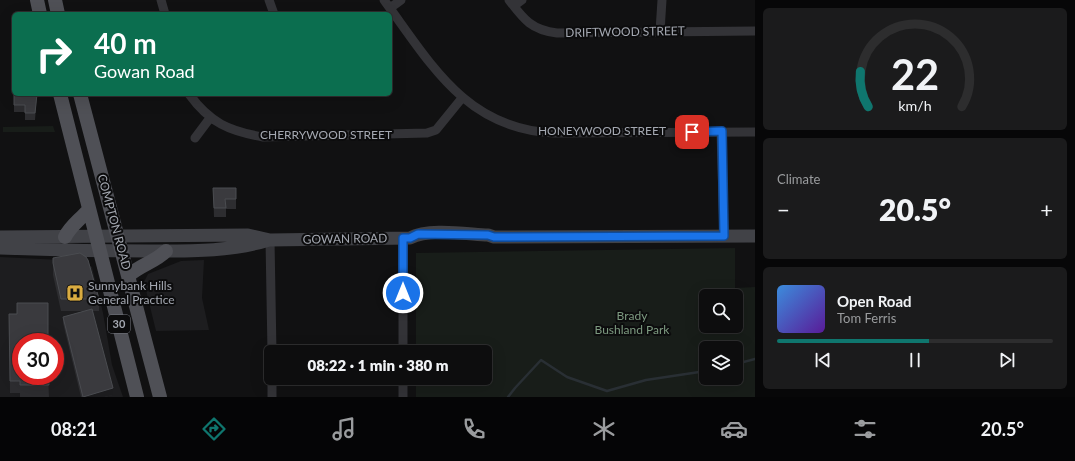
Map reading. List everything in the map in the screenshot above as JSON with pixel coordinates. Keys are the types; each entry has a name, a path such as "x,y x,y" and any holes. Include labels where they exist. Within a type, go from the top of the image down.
{"main road":[{"path":"37,0 40,12"},
{"path":"55,0 58,12"},
{"name":"COMPTON ROAD","path":"61,96 137,397"},
{"name":"COMPTON ROAD","path":"81,96 160,397"},
{"path":"65,237 68,229 81,220 89,208"},
{"name":"GOWAN ROAD","path":"0,237 248,235 270,240 406,238 418,234 488,235 494,237 755,236"},
{"name":"GOWAN ROAD","path":"0,248 100,251 217,250 249,246 270,240"},
{"path":"128,276 140,266 159,258 166,251"}],"street":[{"path":"161,0 164,12"},
{"path":"269,0 273,12"},
{"path":"387,4 401,0"},
{"path":"512,3 522,0"},
{"path":"660,31 662,0"},
{"name":"DRIFTWOOD STREET","path":"512,3 530,24 542,32 557,34 660,31 755,31"},
{"name":"HONEYWOOD STREET","path":"387,4 442,76 462,98 495,120 528,130 543,132 755,132"},
{"name":"CHERRYWOOD STREET","path":"190,96 200,109 210,118 242,133 263,137 422,134 436,130 462,98"},
{"path":"195,138 210,118"},
{"path":"722,131 724,236"},
{"path":"403,345 406,238"},
{"path":"270,240 272,345"},
{"path":"272,385 272,397"},
{"path":"403,385 403,397"}],"shaded area":[{"path":"0,257 82,261 92,267 103,313 112,365 123,397 0,397"},
{"path":"204,260 202,298 209,330 156,331 144,282 148,274 181,261"}],"green space":[{"path":"53,126 55,132 3,132 3,127"},
{"name":"Brady Bushland Park","path":"735,248 735,288 755,287 755,397 416,397 416,385 492,385 492,345 416,345 416,253"}],"building":[{"path":"14,96 37,96 35,113 25,113 25,105 14,105"},
{"path":"213,188 236,188 236,199 225,199 226,208 214,208"},
{"name":"Sunnybank Hills General Practice","path":"80,253 88,260 99,299 61,299 53,258"},
{"path":"17,303 48,303 48,333 12,333 12,381 10,381 9,314 17,314"},
{"path":"92,309 113,388 83,397 63,317"}],"waterway":[{"path":"743,362 755,359"},
{"path":"508,397 541,360 567,377 607,391 646,380 699,372"}],"place":[{"name":"Sunnybank Hills General Practice","path":"75,293"}],"route":[{"path":"403,293 403,238 410,238 418,234 488,235 494,237 724,236 722,131 692,132"}]}
